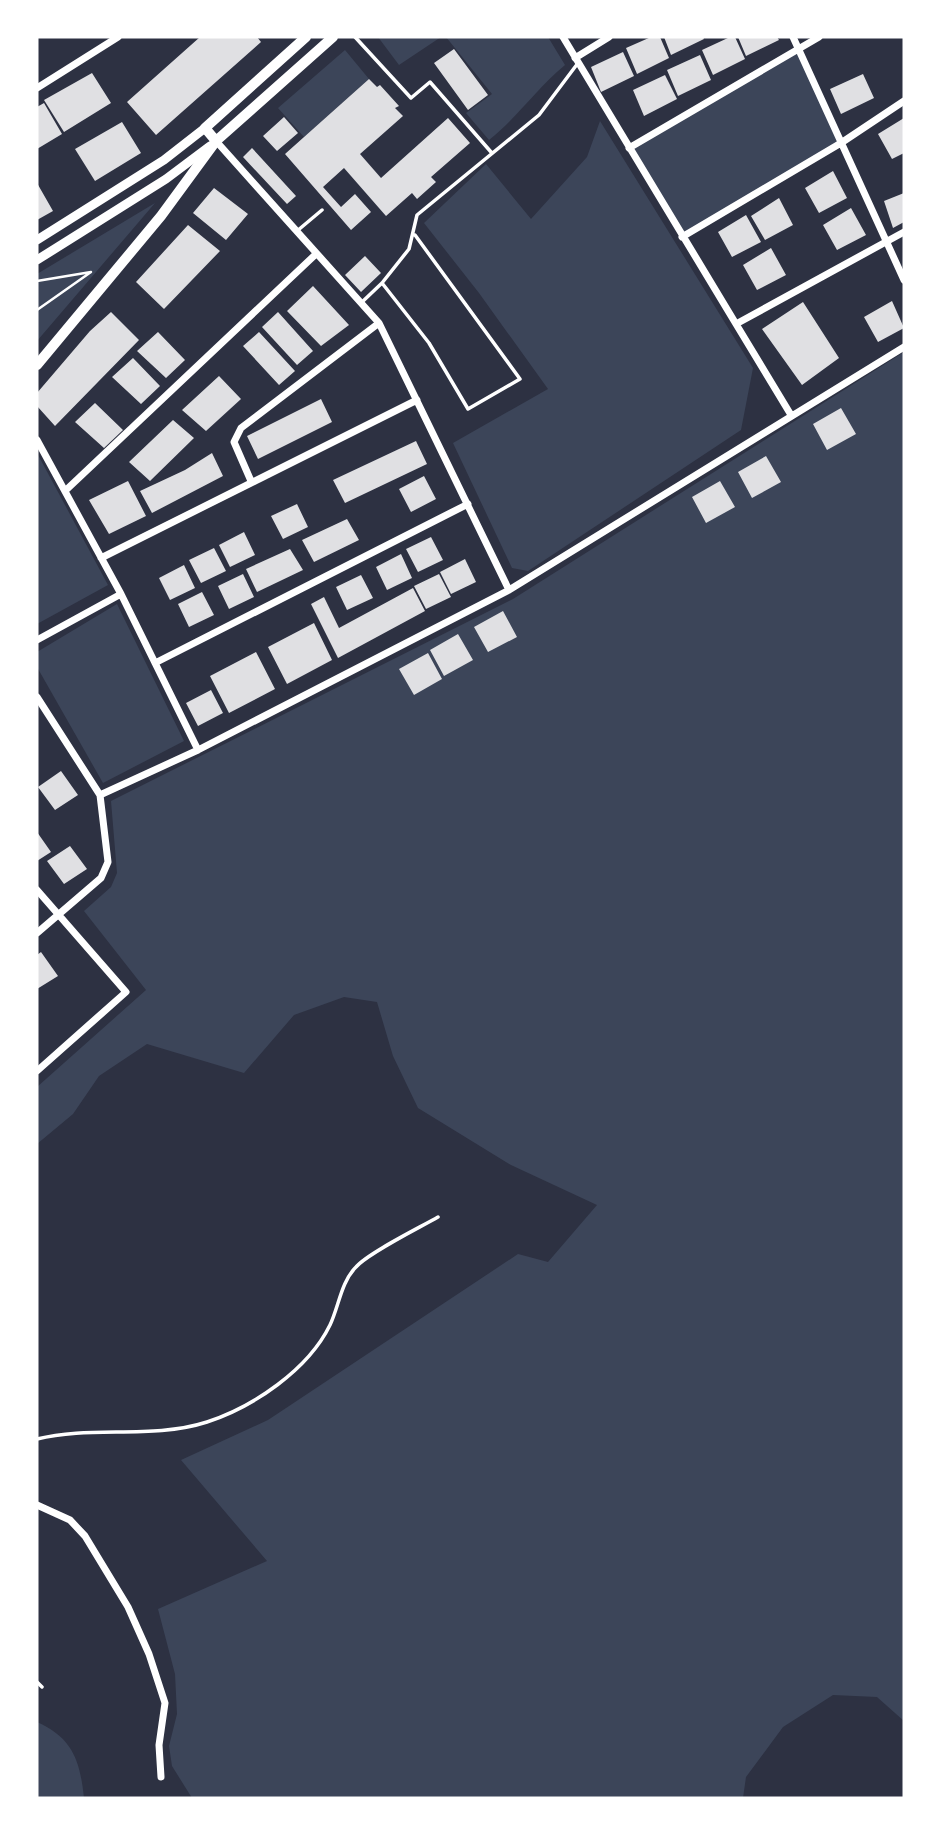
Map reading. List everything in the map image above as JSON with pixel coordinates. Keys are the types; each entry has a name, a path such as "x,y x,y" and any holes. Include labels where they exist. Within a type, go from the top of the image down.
{"main road":[{"path":"216,141 205,128 306,37"},
{"path":"37,365 161,216 216,141 333,37"}],"street":[{"path":"37,88 118,37"},
{"path":"563,37 791,415"},
{"path":"576,61 608,37"},
{"path":"793,37 904,281"},
{"path":"629,148 819,37"},
{"path":"682,237 842,143 904,101"},
{"path":"37,240 164,160 205,128"},
{"path":"37,260 166,180 216,141 379,323 509,590"},
{"path":"736,324 904,232"},
{"path":"65,491 316,254"},
{"path":"251,481 234,442 241,428 379,323"},
{"path":"100,795 198,750 509,590 904,347"},
{"path":"102,558 417,400"},
{"path":"37,439 121,593 198,750"},
{"path":"155,663 468,503"},
{"path":"37,640 121,593"},
{"path":"37,697 100,795 108,862 106,870 37,933"},
{"path":"37,890 126,992 37,1071"},
{"path":"37,1505 70,1520 85,1536 128,1607 149,1654 165,1703 159,1745 161,1777"}],"lane":[{"path":"355,37 411,98 430,82 491,153"},
{"path":"360,303 382,283 409,249 415,235 417,215 538,115 576,61"},
{"path":"296,232 322,210"},
{"path":"382,283 429,343 468,410 520,379 415,235"},
{"path":"37,1439 169,1430 205,1423 235,1411 271,1389 302,1362 323,1337 346,1282 359,1264 438,1217"},
{"path":"37,1682 42,1687"}],"path":[{"path":"37,281 91,272 37,310"}],"shaded area":[{"path":"378,37 441,37 399,65"},
{"path":"446,37 548,37 565,65 489,140 466,113 492,94"},
{"path":"799,49 841,143 682,237 629,148"},
{"path":"345,50 369,79 304,137 278,108"},
{"path":"600,121 753,368 741,430 528,571 512,568 453,443 548,389 479,293 424,223 486,164 531,219 587,157"},
{"path":"155,203 37,341 37,274"},
{"path":"904,352 904,1721 877,1697 833,1695 783,1727 746,1777 743,1798 192,1798 172,1766 169,1746 177,1714 175,1674 158,1609 267,1561 181,1460 268,1420 518,1254 548,1262 597,1205 511,1165 418,1108 393,1056 377,1002 344,997 294,1015 244,1073 147,1044 99,1076 73,1114 37,1144 37,1087 146,990 84,911 111,887 117,873 111,801 513,599"},
{"path":"37,453 108,585 37,624"},
{"path":"117,604 184,741 103,783 37,667 37,652"},
{"path":"37,1722 67,1743 77,1762 84,1798 37,1798"}],"building":[{"path":"200,37 257,37 261,42 156,135 127,102"},
{"path":"651,37 660,37 669,58 637,74 626,48"},
{"path":"664,37 703,37 704,39 671,55"},
{"path":"735,37 745,59 713,75 702,50"},
{"path":"738,37 777,37 779,40 746,56"},
{"path":"454,49 488,95 468,110 434,63"},
{"path":"623,52 634,76 601,92 591,67"},
{"path":"700,55 711,80 678,96 667,70"},
{"path":"92,73 111,103 64,132 44,100"},
{"path":"863,74 874,98 841,114 830,89"},
{"path":"665,75 677,99 644,116 633,90"},
{"path":"369,79 377,87 380,85 399,106 395,108 403,116 360,154 381,178 448,118 470,143 431,177 436,182 417,199 412,193 386,216 344,168 323,187 341,207 355,194 371,212 351,230 285,154"},
{"path":"44,103 62,134 37,149 37,107"},
{"path":"284,117 298,133 277,151 263,136"},
{"path":"904,118 904,153 892,159 878,134"},
{"path":"122,122 141,153 95,181 75,149"},
{"path":"252,148 296,196 287,204 243,157"},
{"path":"833,171 847,198 819,213 805,188"},
{"path":"37,183 53,211 37,220"},
{"path":"214,188 248,214 226,240 193,213"},
{"path":"904,193 904,222 893,228 884,201"},
{"path":"779,198 793,225 765,240 751,216"},
{"path":"851,208 866,235 837,250 823,225"},
{"path":"746,215 761,242 732,257 718,232"},
{"path":"188,225 220,251 164,309 136,282"},
{"path":"771,248 786,275 757,290 743,265"},
{"path":"365,256 381,273 361,292 345,275"},
{"path":"313,286 349,325 321,346 287,311"},
{"path":"892,301 904,328 878,342 864,317"},
{"path":"803,302 839,358 802,385 762,329"},
{"path":"111,312 139,340 55,426 37,406 37,393 90,331"},
{"path":"278,312 313,351 297,365 262,327"},
{"path":"158,332 185,360 166,378 137,351"},
{"path":"259,332 295,371 279,385 243,346"},
{"path":"133,358 160,386 141,404 112,377"},
{"path":"219,376 241,399 206,431 182,410"},
{"path":"321,399 332,422 258,459 247,436"},
{"path":"95,403 123,430 104,448 75,422"},
{"path":"841,408 856,434 827,450 813,424"},
{"path":"173,420 194,438 150,481 129,462"},
{"path":"416,441 427,464 345,503 333,480"},
{"path":"212,453 223,476 152,513 140,491 185,470"},
{"path":"766,456 781,482 752,498 738,472"},
{"path":"424,476 436,499 411,512 399,489"},
{"path":"128,481 146,516 109,534 89,500"},
{"path":"720,481 735,507 706,523 692,497"},
{"path":"297,504 308,527 283,539 271,516"},
{"path":"347,519 359,540 314,562 302,540"},
{"path":"244,532 255,555 230,567 219,545"},
{"path":"431,537 443,560 418,572 406,549"},
{"path":"214,548 226,571 201,583 189,560"},
{"path":"290,549 303,570 257,592 246,569"},
{"path":"401,554 412,578 387,590 376,567"},
{"path":"465,559 476,582 451,594 440,572"},
{"path":"184,565 195,588 170,600 159,578"},
{"path":"243,574 254,597 229,609 218,586"},
{"path":"439,574 451,597 426,609 414,586"},
{"path":"361,575 373,598 347,610 336,587"},
{"path":"413,588 425,611 338,658 311,604 324,597 339,628"},
{"path":"202,592 214,615 189,627 178,604"},
{"path":"503,611 517,637 488,652 474,627"},
{"path":"314,623 332,660 287,684 268,647"},
{"path":"458,634 473,660 444,676 430,650"},
{"path":"256,652 275,689 229,713 210,676"},
{"path":"428,653 442,679 414,695 399,669"},
{"path":"211,690 223,713 198,726 186,703"},
{"path":"61,771 78,795 55,810 38,787"},
{"path":"37,832 51,852 37,861"},
{"path":"70,846 87,869 64,884 47,861"},
{"path":"41,952 58,976 37,989 37,955"}]}
